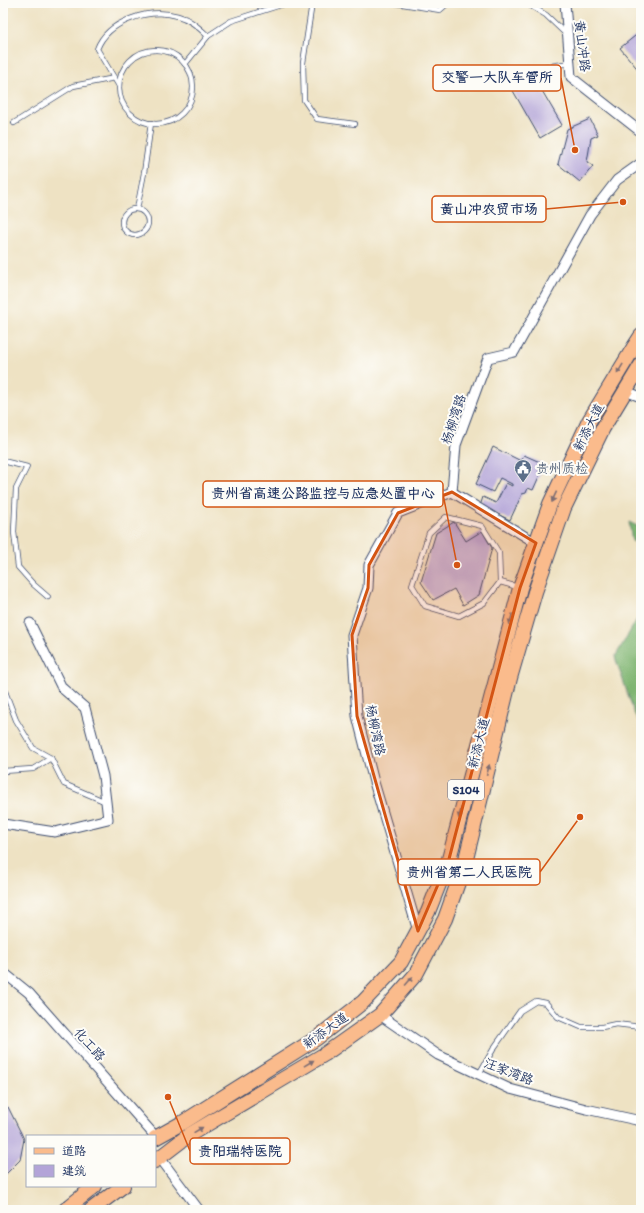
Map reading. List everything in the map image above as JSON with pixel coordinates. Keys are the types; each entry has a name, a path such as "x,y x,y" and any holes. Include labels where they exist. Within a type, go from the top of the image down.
{"main road":[{"name":"新添大道","path":"156,1136 182,1123 316,1038 363,1002 401,962 428,912 449,859 520,588 550,504 589,421 641,336"},
{"name":"新添大道","path":"157,1160 189,1135 325,1054 380,1015 416,974 445,919 465,863 510,678 535,592 564,508 603,428 641,365"},
{"path":"65,1210 94,1187"},
{"path":"91,1210 122,1187"}],"street":[{"name":"黄山冲路","path":"565,3 571,77 641,132"},
{"name":"杨柳湾路","path":"418,931 374,782 357,716 352,636 368,588 369,566 398,513 452,492 456,445 488,358 514,352 590,215 617,180 641,163"},
{"path":"625,391 641,397"},
{"path":"452,492 536,543"},
{"path":"3,824 55,832 108,819 103,776 85,708 62,688 30,623"},
{"name":"化工路","path":"4,975 29,993 153,1135"},
{"name":"汪家湾路","path":"380,1015 438,1055 510,1089 641,1121"},
{"path":"157,1160 199,1210"}],"lane":[{"path":"185,64 208,36 231,21 287,3"},
{"path":"312,3 303,63 304,100 317,119 355,124"},
{"path":"396,3 440,10 448,3"},
{"path":"526,3 546,15 568,36"},
{"path":"118,86 121,73 128,62 138,54 150,50 163,51 175,55 185,64 193,85 187,108 179,116 168,122 157,124 135,118 126,110 120,98 115,78 97,49 100,42 113,28 137,16 163,14 179,16 191,22 208,36"},
{"path":"494,71 538,68 570,63"},
{"path":"14,123 73,86 115,78"},
{"path":"137,209 151,123"},
{"path":"137,209 145,213 148,221 147,226 142,233 133,235 126,231 122,224 122,220 123,216 129,210 137,209"},
{"path":"3,461 27,467 16,489 14,532 18,568 48,597"},
{"path":"446,517 482,526 499,553 500,582 484,603 459,616 425,606 412,585 429,533 446,517"},
{"path":"500,582 520,588"},
{"path":"3,686 16,720 33,748 51,758 64,784 106,802"},
{"path":"3,771 33,769 51,758"},
{"path":"479,1074 494,1048 520,1011 536,1001 546,1003 558,1017 581,1027 602,1027 616,1024 641,1027"}],"highlighted area":[{"path":"452,492 536,543 520,588 449,859 418,931 357,716 352,635 368,588 369,565 398,513"}],"green space":[{"path":"629,522 641,528 641,545 632,541"},
{"path":"641,615 641,724 635,715 615,657"}],"building":[{"path":"640,32 641,33 641,73 620,48"},
{"path":"534,77 562,125 540,138 512,89"},
{"path":"590,119 598,135 591,138 587,162 593,166 580,182 558,164 567,129"},
{"name":"贵州质检","path":"493,447 521,461 524,455 542,463 539,471 541,472 533,490 528,488 526,493 522,494 510,520 480,506 483,497 496,503 506,483 512,486 512,484 500,478 493,492 476,484"},
{"path":"454,522 466,541 482,531 492,548 479,595 463,605 454,589 433,600 421,582 436,533"},
{"path":"8,1107 24,1139 20,1160 3,1177 3,1109"}],"place":[{"name":"交警一大队车管所","path":"575,150"},
{"name":"黄山冲农贸市场","path":"623,202"},
{"name":"贵州质检","path":"523,483"},
{"name":"贵州省高速公路监控与应急处置中心","path":"457,565"},
{"name":"贵州省第二人民医院","path":"580,817"},
{"name":"贵阳瑞特医院","path":"168,1097"}]}
